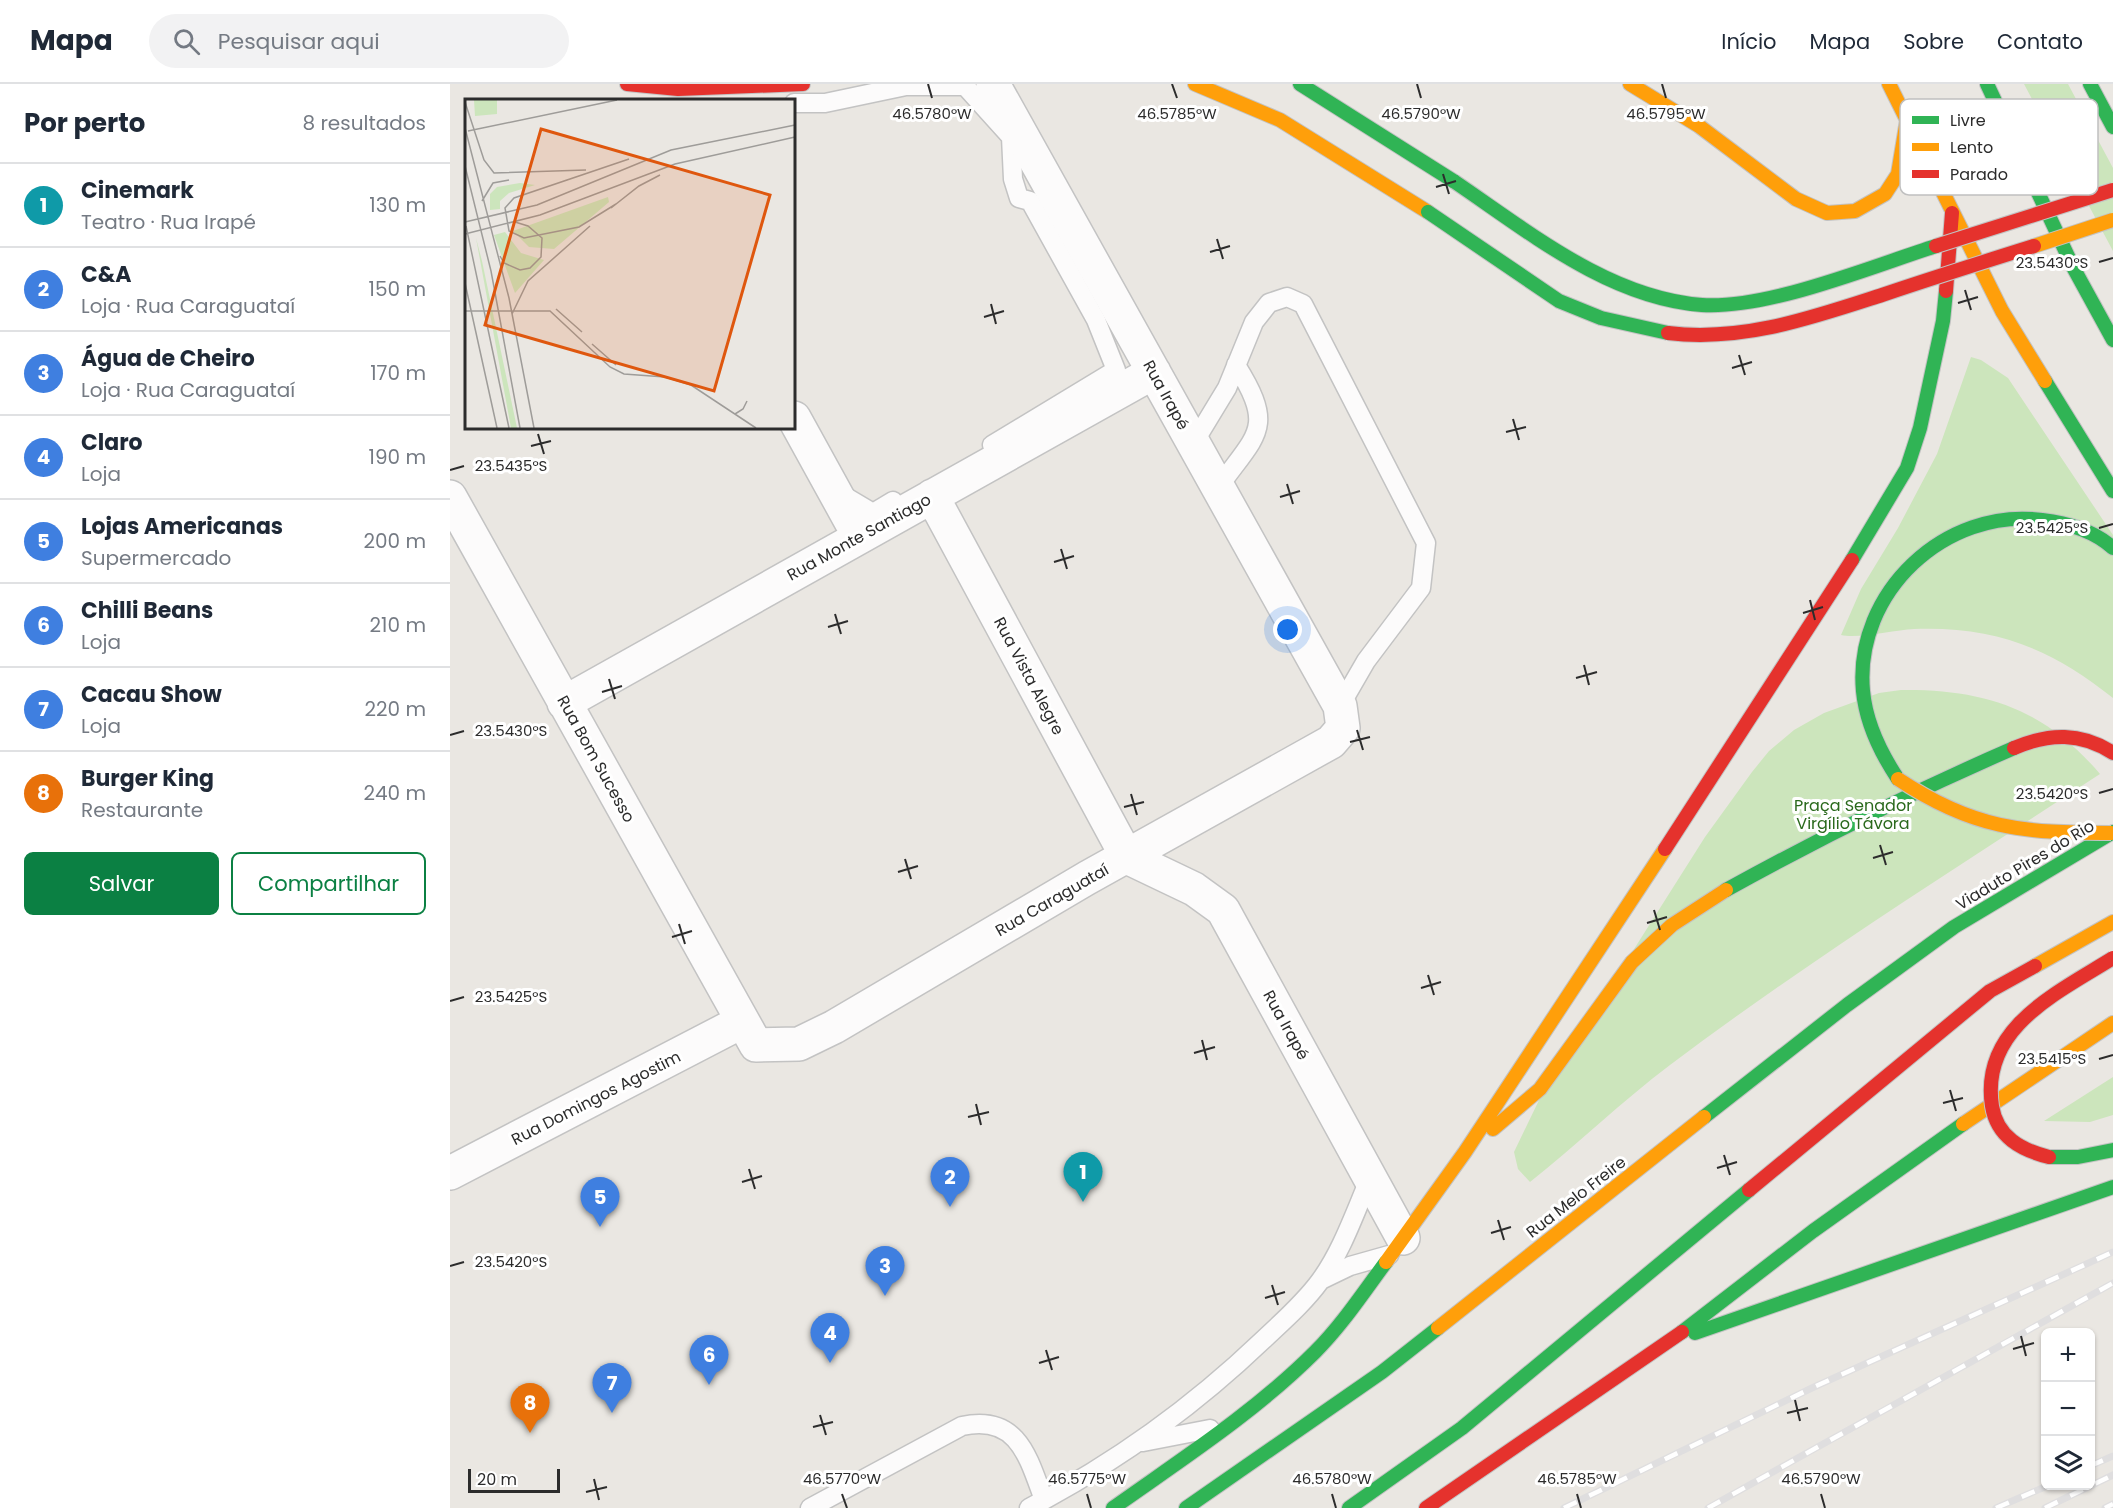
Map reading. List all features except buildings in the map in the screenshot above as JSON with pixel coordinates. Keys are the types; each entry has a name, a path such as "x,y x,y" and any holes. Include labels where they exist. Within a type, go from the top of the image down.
{"main road":[{"path":"627,84 678,89 803,84"},
{"path":"1195,84 1281,120 1428,212 1559,301 1601,318 1664,333 1701,337 1742,333 1798,322 2113,220"},
{"path":"1300,84 1584,266 1659,298 1702,305 1742,303 1785,294 2097,195"},
{"path":"1630,84 1713,136 1806,204 1827,213 1851,213 1878,203 1895,185 1900,168"},
{"path":"1889,84 1900,106"},
{"path":"1987,84 1994,99"},
{"path":"2090,84 2113,127"},
{"path":"2098,195 2113,190"},
{"path":"1943,195 2002,311 2113,491"},
{"path":"2039,195 2073,267 2113,340"},
{"path":"1113,1508 1232,1423 1315,1352 1346,1317 1465,1152 1704,790 1877,521 1906,468 1920,428 1943,321 1952,213"},
{"path":"2112,832 2011,831 1966,819 1917,792 1898,779 1883,758 1869,721 1862,678 1866,648 1876,616 1894,582 1917,556 1945,535 1979,522 2027,516 2072,526 2102,536 2113,548"},
{"path":"1465,1152 1540,1089 1632,962 1672,925 1722,892 1830,833 1926,786 2018,746 2065,735 2096,742 2113,753"},
{"name":"Viaduto Pires do Rio","path":"1953,927 2112,832"},
{"path":"1349,1508 1462,1428 1990,991 2113,922"},
{"name":"Rua Melo Freire","path":"1186,1508 1382,1372 1847,1005 1953,927"},
{"path":"2113,958 2033,1010 2007,1040 1993,1062 1990,1091 1992,1115 2007,1138 2025,1151 2049,1157 2078,1157 2113,1150"},
{"path":"1426,1508 1667,1343 1813,1231 1929,1148 2113,1023"},
{"path":"1667,1343 2113,1187"}],"street":[{"path":"616,84 624,99"},
{"name":"Rua Irapé","path":"993,84 1340,706"},
{"name":"Rua Monte Santiago","path":"564,703 859,536 955,478 1154,372"},
{"path":"795,420 859,536"},
{"name":"Rua Vista Alegre","path":"955,478 1127,856"},
{"name":"Rua Bom Sucesso","path":"450,497 741,1022"},
{"name":"Rua Caraguataí","path":"741,1022 756,1045 799,1044 834,1028 1127,856 1331,742 1343,728 1340,706"},
{"name":"Rua Irapé","path":"1127,856 1194,889 1223,910 1370,1178 1397,1246"},
{"name":"Rua Domingos Agostim","path":"450,1173 741,1022"}],"lane":[{"path":"795,103 825,103 906,86 965,86 1011,137 1013,179 1019,198 1030,201 1096,320 1116,370 955,478 873,513 832,488"},
{"path":"1193,444 1227,388 1254,322 1269,303 1287,297 1303,304 1426,543 1421,588 1366,661 1340,706"},
{"path":"1218,488 1256,433 1260,416 1254,394 1236,365"},
{"path":"810,1508 962,1426 983,1422 1005,1430 1017,1441 1029,1459 1038,1505 1141,1442 1220,1382 1294,1310 1321,1280 1339,1247 1370,1178"},
{"path":"1321,1280 1397,1246"},
{"path":"1141,1442 1182,1436 1232,1423"}],"green space":[{"path":"2024,84 2068,84 2076,99 2032,99"},
{"path":"2098,140 2113,168 2113,251 2083,195 2098,195"},
{"path":"1971,357 1981,360 2008,378 2113,535 2113,698 2044,653 1996,636 1943,629 1914,629 1857,636 1841,635 1861,589 1898,528 1937,454"},
{"name":"Praça Senador Virgílio Távora","path":"1901,690 1960,694 2011,707 2058,733 2100,774 1883,916 1722,1026 1652,1079 1530,1182 1518,1169 1514,1152 1541,1096 1705,837 1752,772 1769,751 1794,730 1824,713 1879,693"},
{"path":"2113,1077 2113,1115 2090,1122 2044,1121"}],"railway":[{"path":"1564,1508 1814,1387 2113,1252"},
{"path":"1708,1508 2113,1283"},
{"path":"2095,1464 2113,1456"},
{"path":"2045,1508 2113,1475"},
{"path":"1996,1508 2041,1489"},
{"path":"2105,1508 2113,1504"}],"traffic: fast":[{"path":"1300,84 1455,182"},
{"path":"1987,84 1994,99"},
{"path":"2090,84 2113,127"},
{"path":"1455,182 1541,241 1602,276 1635,290 1668,300 1702,305 1729,304 1788,294 1936,246"},
{"path":"2039,195 2073,267 2113,340"},
{"path":"1428,212 1559,301 1601,318 1668,333"},
{"path":"1852,560 1907,468 1920,428 1943,321 1946,291"},
{"path":"2045,381 2113,491"},
{"path":"1898,779 1880,748 1867,714 1863,691 1864,655 1874,621 1890,590 1913,564 1941,542 1972,527 2006,520 2042,520 2071,525 2097,536 2113,548"},
{"path":"1726,890 1868,816 2014,748"},
{"path":"1704,1117 1847,1005 1954,927 2113,832"},
{"path":"1682,1332 1813,1231 1963,1124"},
{"path":"2049,1157 2078,1157 2113,1150"},
{"path":"1695,1333 2113,1187"},
{"path":"1349,1508 1462,1428 1749,1190"},
{"path":"1113,1508 1243,1415 1292,1374 1334,1331 1386,1262"},
{"path":"1186,1508 1382,1372 1438,1328"}],"traffic: slow":[{"path":"1195,84 1280,120 1428,212"},
{"path":"1630,84 1699,126 1796,199 1827,213 1855,211 1885,194 1898,174 1900,162"},
{"path":"1889,84 1900,106"},
{"path":"1944,195 2002,311 2045,381"},
{"path":"2034,246 2113,220"},
{"path":"1898,779 1951,809 2000,825 2051,832 2111,833"},
{"path":"1386,1262 1465,1152 1665,849"},
{"path":"1493,1129 1540,1089 1632,962 1672,925 1726,890"},
{"path":"2035,966 2113,922"},
{"path":"1963,1124 2113,1023"},
{"path":"1438,1328 1704,1117"}],"traffic: jam":[{"path":"627,84 678,89 803,84"},
{"path":"2098,195 2113,190"},
{"path":"1936,246 2097,195"},
{"path":"1946,291 1952,213"},
{"path":"1668,333 1723,334 1803,320 2034,246"},
{"path":"1665,849 1852,560"},
{"path":"2014,748 2052,737 2065,737 2089,741 2113,753"},
{"path":"2049,1157 2020,1146 1999,1126 1992,1106 1991,1079 1998,1055 2010,1034 2027,1016 2069,985 2113,958"},
{"path":"1749,1190 1990,991 2035,966"},
{"path":"1426,1508 1682,1332"}],"place":[{"name":"Cinemark","path":"1083,1202"},
{"name":"C&A","path":"950,1207"},
{"name":"Lojas Americanas","path":"600,1227"},
{"name":"Água de Cheiro","path":"885,1296"},
{"name":"Claro","path":"830,1363"},
{"name":"Chilli Beans","path":"709,1385"},
{"name":"Cacau Show","path":"612,1413"},
{"name":"Burger King","path":"530,1433"}]}
